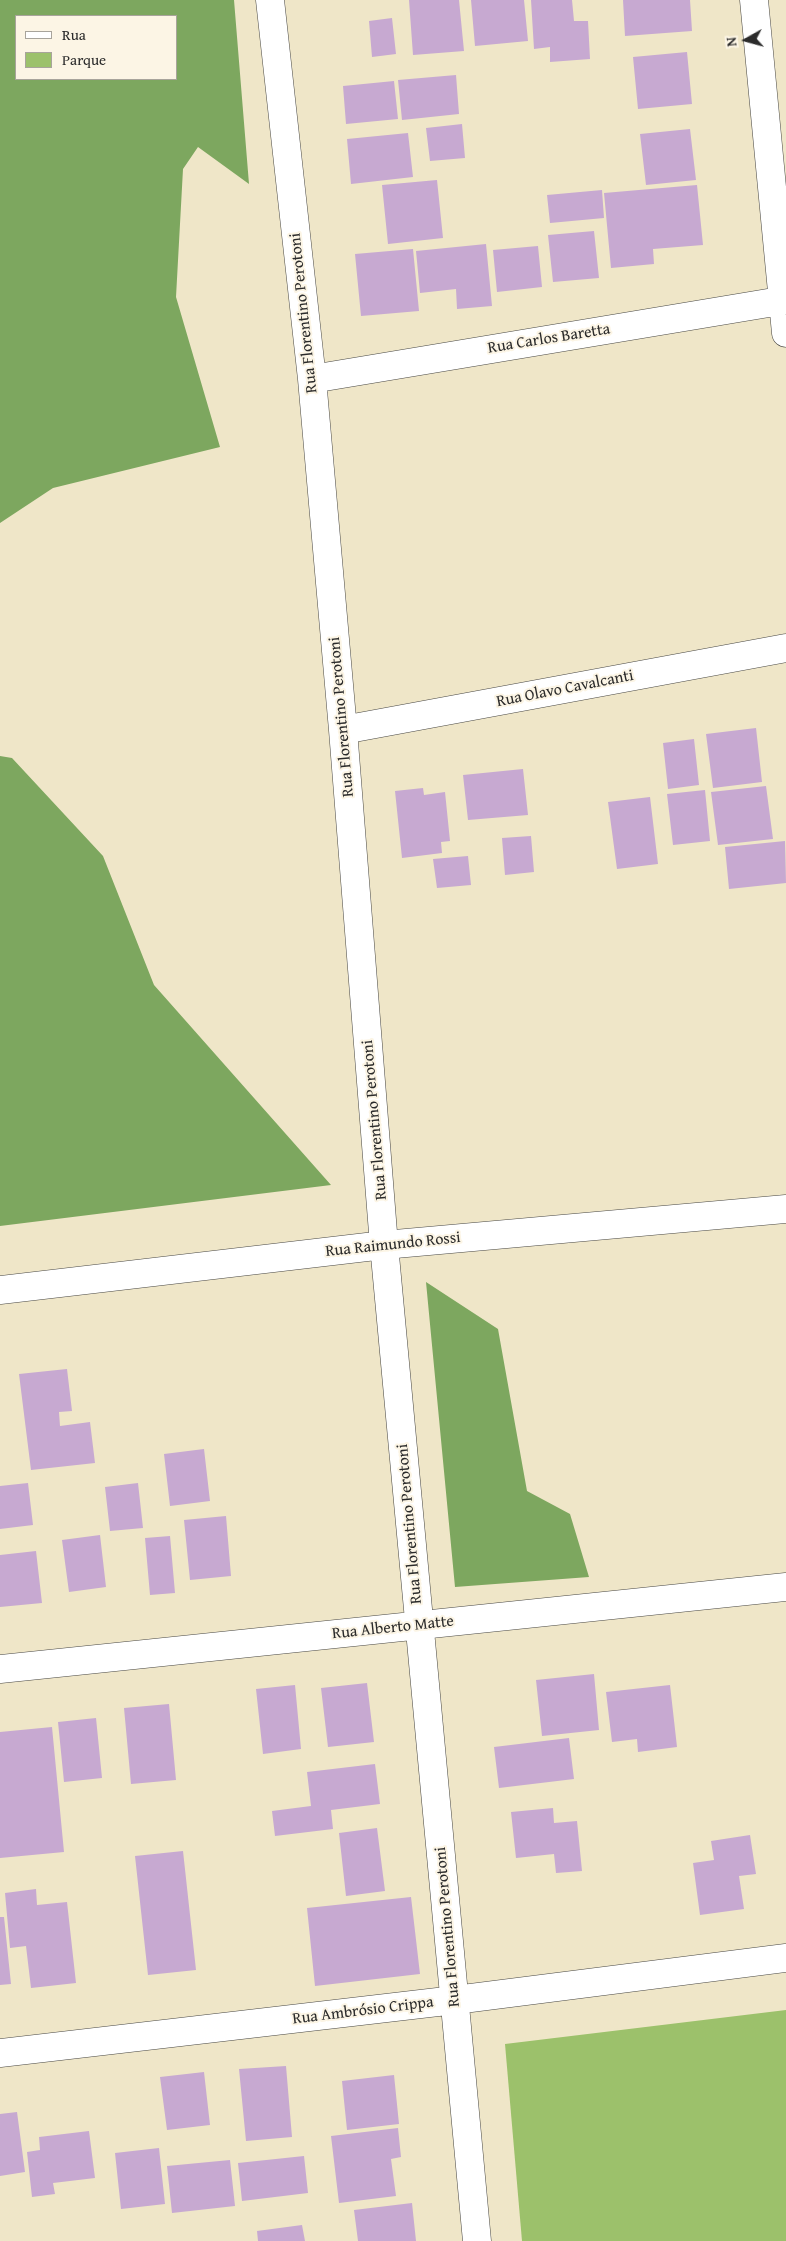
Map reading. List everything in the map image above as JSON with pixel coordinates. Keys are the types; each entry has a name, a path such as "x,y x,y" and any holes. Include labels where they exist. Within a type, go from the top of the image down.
{"street":[{"name":"Rua Florentino Perotoni","path":"270,0 312,379 344,730 384,1245 477,2241"},
{"path":"754,0 785,300 786,332"},
{"name":"Rua Carlos Baretta","path":"312,379 785,300"},
{"name":"Rua Olavo Cavalcanti","path":"344,730 786,648"},
{"name":"Rua Raimundo Rossi","path":"0,1290 384,1245 786,1209"},
{"name":"Rua Alberto Matte","path":"0,1669 786,1587"},
{"name":"Rua Ambrósio Crippa","path":"0,2053 455,2000 786,1958"}],"green space":[{"path":"0,0 234,0 249,184 198,147 183,169 176,297 220,447 53,488 0,523"},
{"path":"0,756 12,758 103,856 154,985 331,1185 0,1226"},
{"path":"426,1282 498,1329 527,1491 570,1514 589,1577 455,1587"},
{"path":"786,2010 786,2241 522,2241 505,2044"}],"building":[{"path":"409,0 459,0 464,51 413,55"},
{"path":"471,0 524,0 528,41 475,46"},
{"path":"531,0 572,0 574,21 588,21 590,59 550,62 550,47 534,49"},
{"path":"623,0 690,0 692,31 625,36"},
{"path":"392,18 396,54 372,57 369,21"},
{"path":"687,52 692,104 638,109 633,57"},
{"path":"456,75 459,114 402,120 398,80"},
{"path":"394,81 398,119 346,124 343,86"},
{"path":"462,124 465,158 430,161 426,128"},
{"path":"690,129 696,180 646,185 640,134"},
{"path":"408,133 413,177 351,184 347,139"},
{"path":"437,180 443,238 388,244 382,185"},
{"path":"697,185 703,245 653,249 654,264 611,268 604,193"},
{"path":"602,190 604,218 550,223 547,195"},
{"path":"594,231 599,278 553,282 548,235"},
{"path":"486,244 492,306 457,309 456,289 420,293 416,251"},
{"path":"538,246 542,287 497,292 493,250"},
{"path":"413,249 419,311 361,316 355,254"},
{"path":"756,728 762,782 713,788 706,734"},
{"path":"694,739 699,785 668,789 663,743"},
{"path":"523,769 528,815 468,820 463,775"},
{"path":"766,786 773,839 718,845 711,792"},
{"path":"423,788 424,795 445,792 450,841 441,842 442,853 402,858 395,791"},
{"path":"705,790 710,841 673,845 667,794"},
{"path":"650,797 658,864 617,869 608,802"},
{"path":"531,836 534,872 505,875 502,838"},
{"path":"785,841 786,883 729,889 725,847"},
{"path":"468,856 471,885 437,888 433,859"},
{"path":"67,1369 72,1411 59,1412 60,1426 90,1422 95,1463 31,1470 19,1374"},
{"path":"204,1449 210,1501 170,1506 164,1454"},
{"path":"28,1483 33,1525 0,1529 0,1486"},
{"path":"138,1483 143,1528 110,1531 105,1487"},
{"path":"226,1516 231,1576 190,1580 184,1520"},
{"path":"100,1535 106,1587 69,1592 62,1540"},
{"path":"170,1536 175,1593 150,1595 145,1538"},
{"path":"36,1551 42,1603 0,1607 0,1555"},
{"path":"594,1674 599,1730 542,1736 536,1680"},
{"path":"367,1683 374,1742 328,1747 321,1688"},
{"path":"295,1685 301,1749 263,1754 256,1689"},
{"path":"670,1685 677,1747 638,1752 637,1739 612,1742 606,1692"},
{"path":"169,1704 176,1780 131,1784 124,1708"},
{"path":"96,1718 102,1778 64,1782 58,1722"},
{"path":"52,1727 64,1852 0,1858 0,1732"},
{"path":"569,1738 574,1779 499,1788 494,1747"},
{"path":"375,1764 380,1804 331,1810 333,1829 275,1836 272,1811 311,1806 307,1772"},
{"path":"553,1808 554,1823 577,1821 582,1871 556,1873 554,1854 516,1858 511,1812"},
{"path":"377,1828 385,1891 346,1896 339,1833"},
{"path":"750,1835 756,1874 739,1876 744,1909 700,1915 693,1863 714,1860 711,1841"},
{"path":"183,1851 196,1970 148,1975 135,1856"},
{"path":"36,1889 37,1905 67,1902 76,1983 31,1988 26,1946 10,1948 5,1893"},
{"path":"411,1897 420,1974 315,1986 307,1908"},
{"path":"0,1917 4,1917 11,1984 0,1985"},
{"path":"286,2066 292,2137 246,2141 239,2069"},
{"path":"204,2072 210,2125 167,2130 160,2077"},
{"path":"394,2075 399,2124 347,2130 342,2081"},
{"path":"17,2112 25,2172 0,2176 0,2114"},
{"path":"398,2128 401,2157 391,2159 396,2196 339,2203 331,2136"},
{"path":"89,2131 95,2178 53,2183 55,2194 32,2197 27,2152 40,2150 39,2137"},
{"path":"159,2148 165,2204 121,2209 115,2153"},
{"path":"304,2156 308,2193 242,2201 238,2163"},
{"path":"230,2160 235,2206 172,2213 167,2166"},
{"path":"412,2203 416,2241 358,2241 354,2210"},
{"path":"302,2225 305,2241 258,2241 257,2231"}]}
